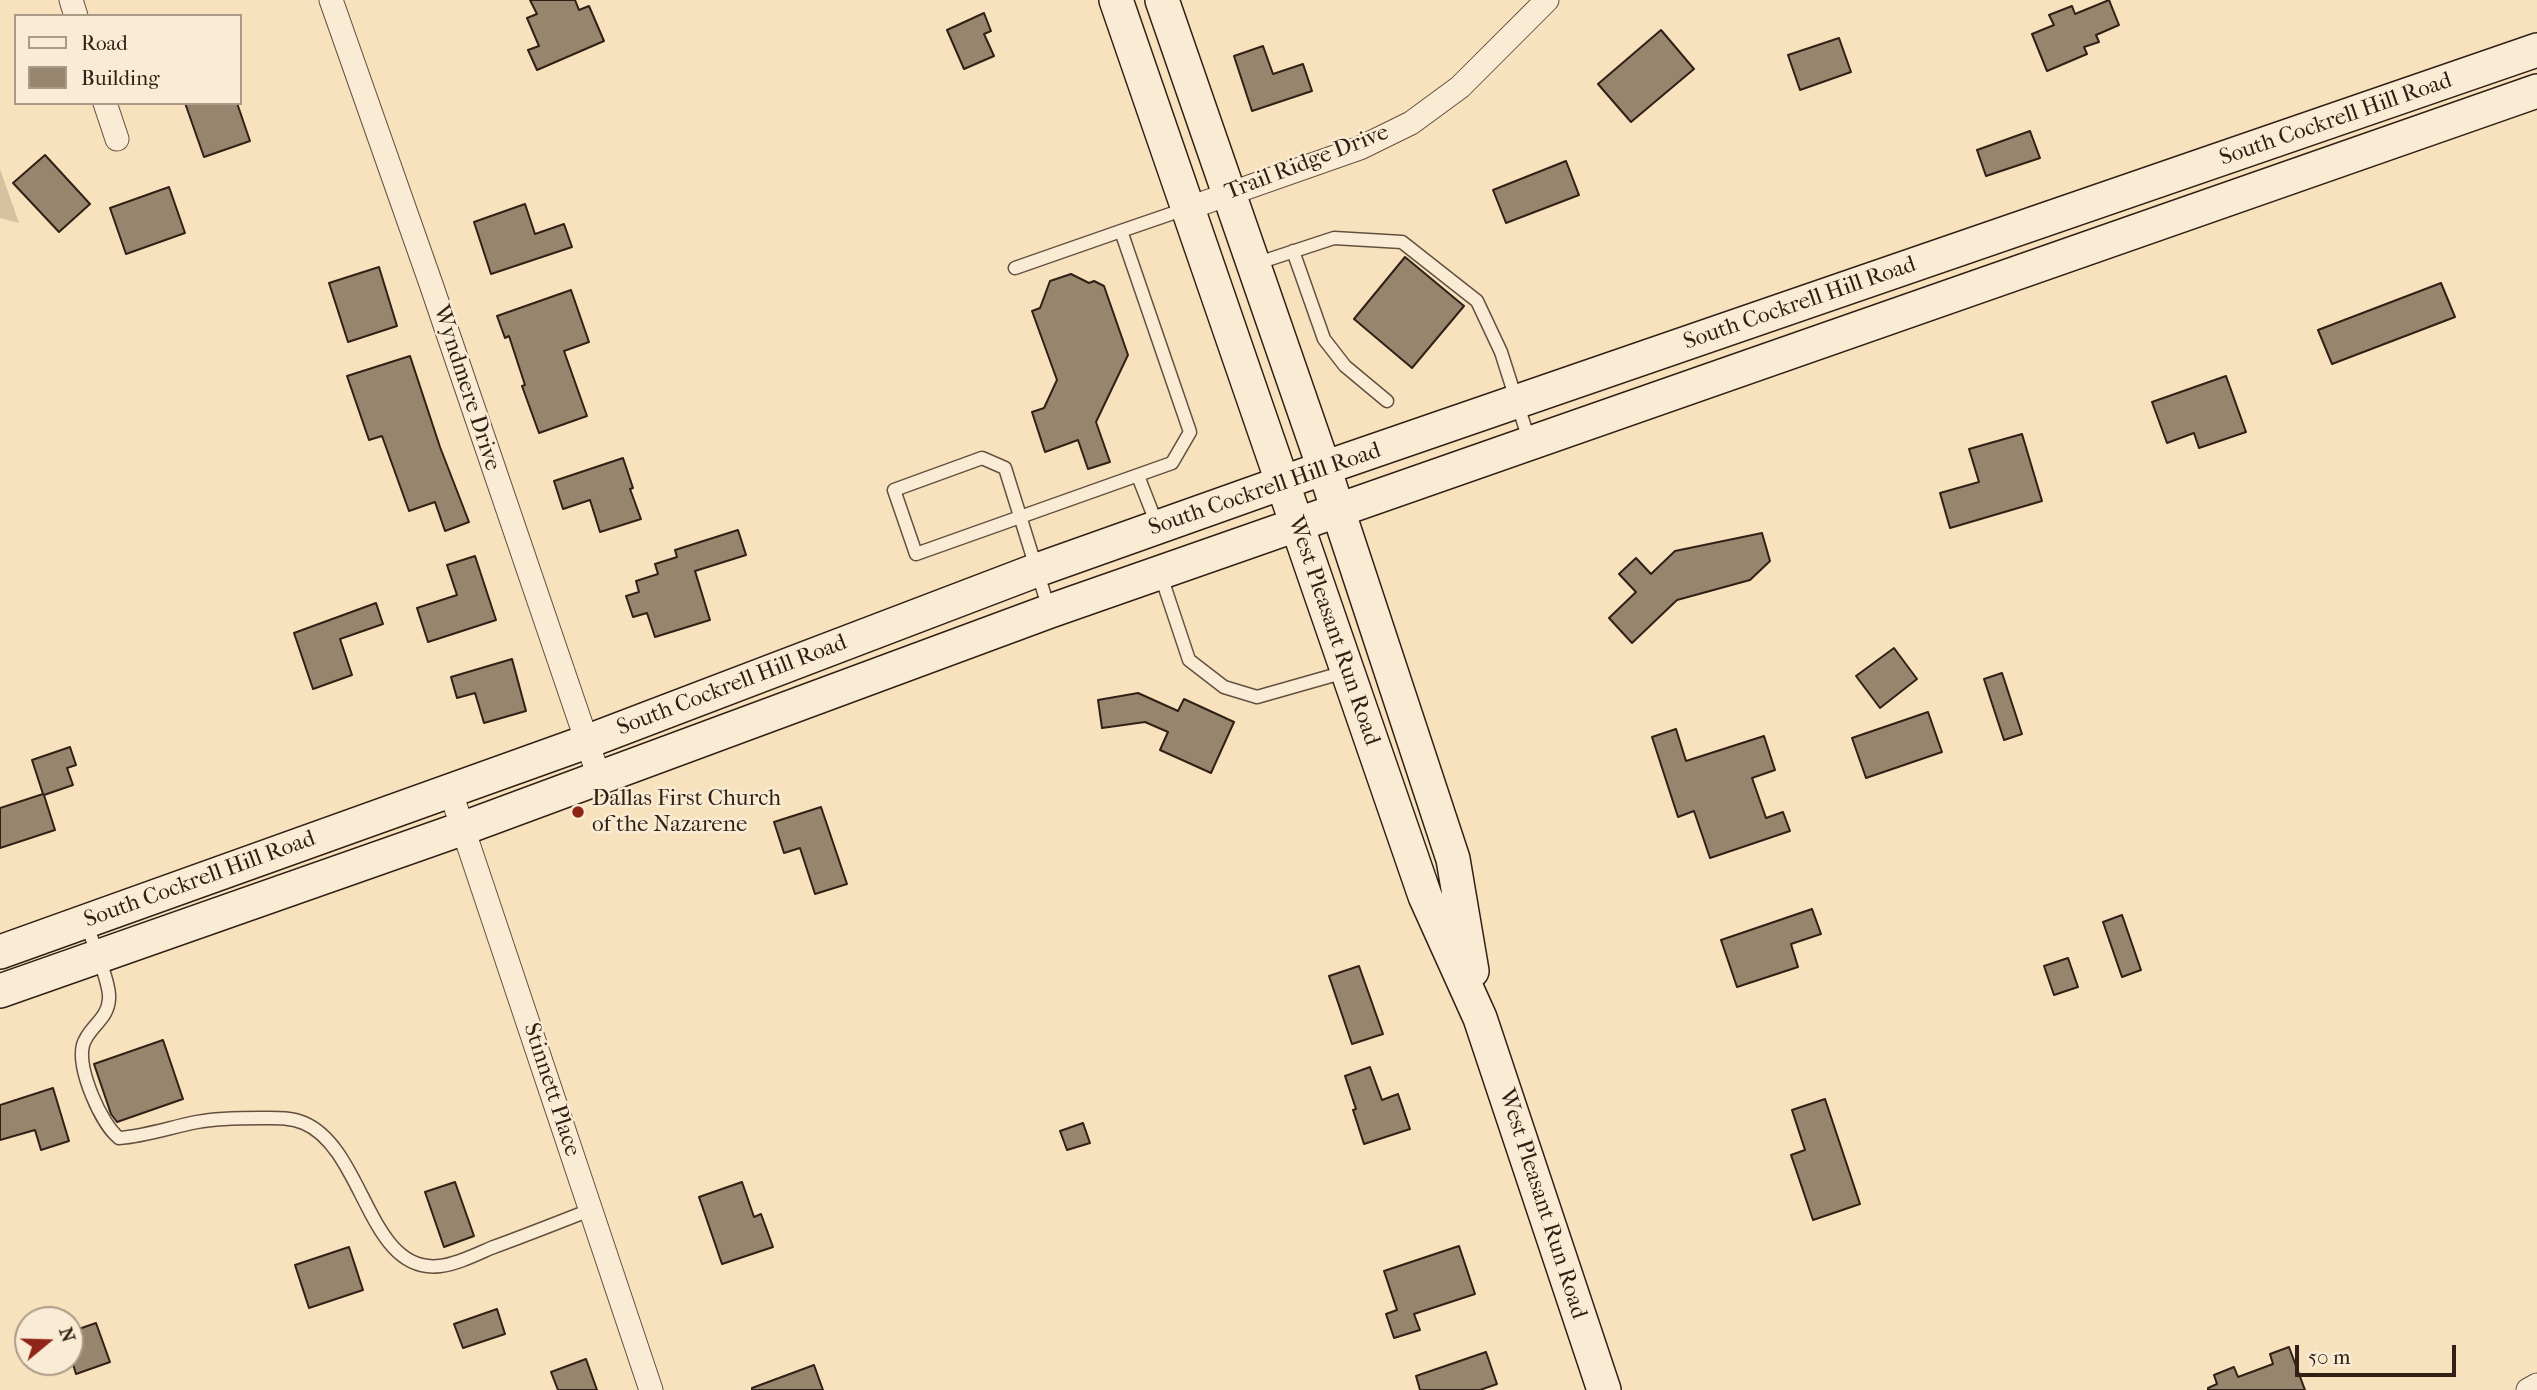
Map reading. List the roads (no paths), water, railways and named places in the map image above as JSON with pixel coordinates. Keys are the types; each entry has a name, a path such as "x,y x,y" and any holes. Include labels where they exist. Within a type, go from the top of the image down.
{"main road":[{"name":"West Pleasant Run Road","path":"1116,0 1425,896 1480,1018 1604,1390"},
{"name":"West Pleasant Run Road","path":"1162,0 1255,264 1453,859 1480,1018"},
{"name":"South Cockrell Hill Road","path":"0,952 586,742 1037,570 1324,468 2537,50"},
{"name":"South Cockrell Hill Road","path":"0,991 464,828 1050,611 2537,91"}],"street":[{"name":"Wyndmere Drive","path":"331,0 599,777"},
{"name":"Trail Ridge Drive","path":"1189,208 1360,148 1411,123 1460,87 1546,0"},
{"path":"106,105 117,139"},
{"name":"Stinnett Place","path":"450,790 651,1390"},
{"path":"2528,1390 2537,1385"}],"lane":[{"path":"1015,268 1189,208"},
{"path":"1050,611 1022,517 1005,468 982,458 894,490 916,554 1022,517 1138,476 1172,463 1190,432 1121,231"},
{"path":"1255,264 1334,238 1402,242 1477,301 1501,352 1530,443"},
{"path":"1293,251 1324,339 1345,366 1387,401"},
{"path":"1138,476 1158,527"},
{"path":"1160,572 1189,660 1224,687 1256,697 1347,671"},
{"path":"85,921 110,995 108,1008 83,1045 83,1060 100,1115 110,1131 119,1138 139,1136 200,1121 285,1118 304,1123 320,1134 348,1167 381,1233 395,1250 407,1259 424,1265 441,1266 469,1257 590,1210"}],"place":[{"name":"Dallas First Church of the Nazarene","path":"578,812"}]}
